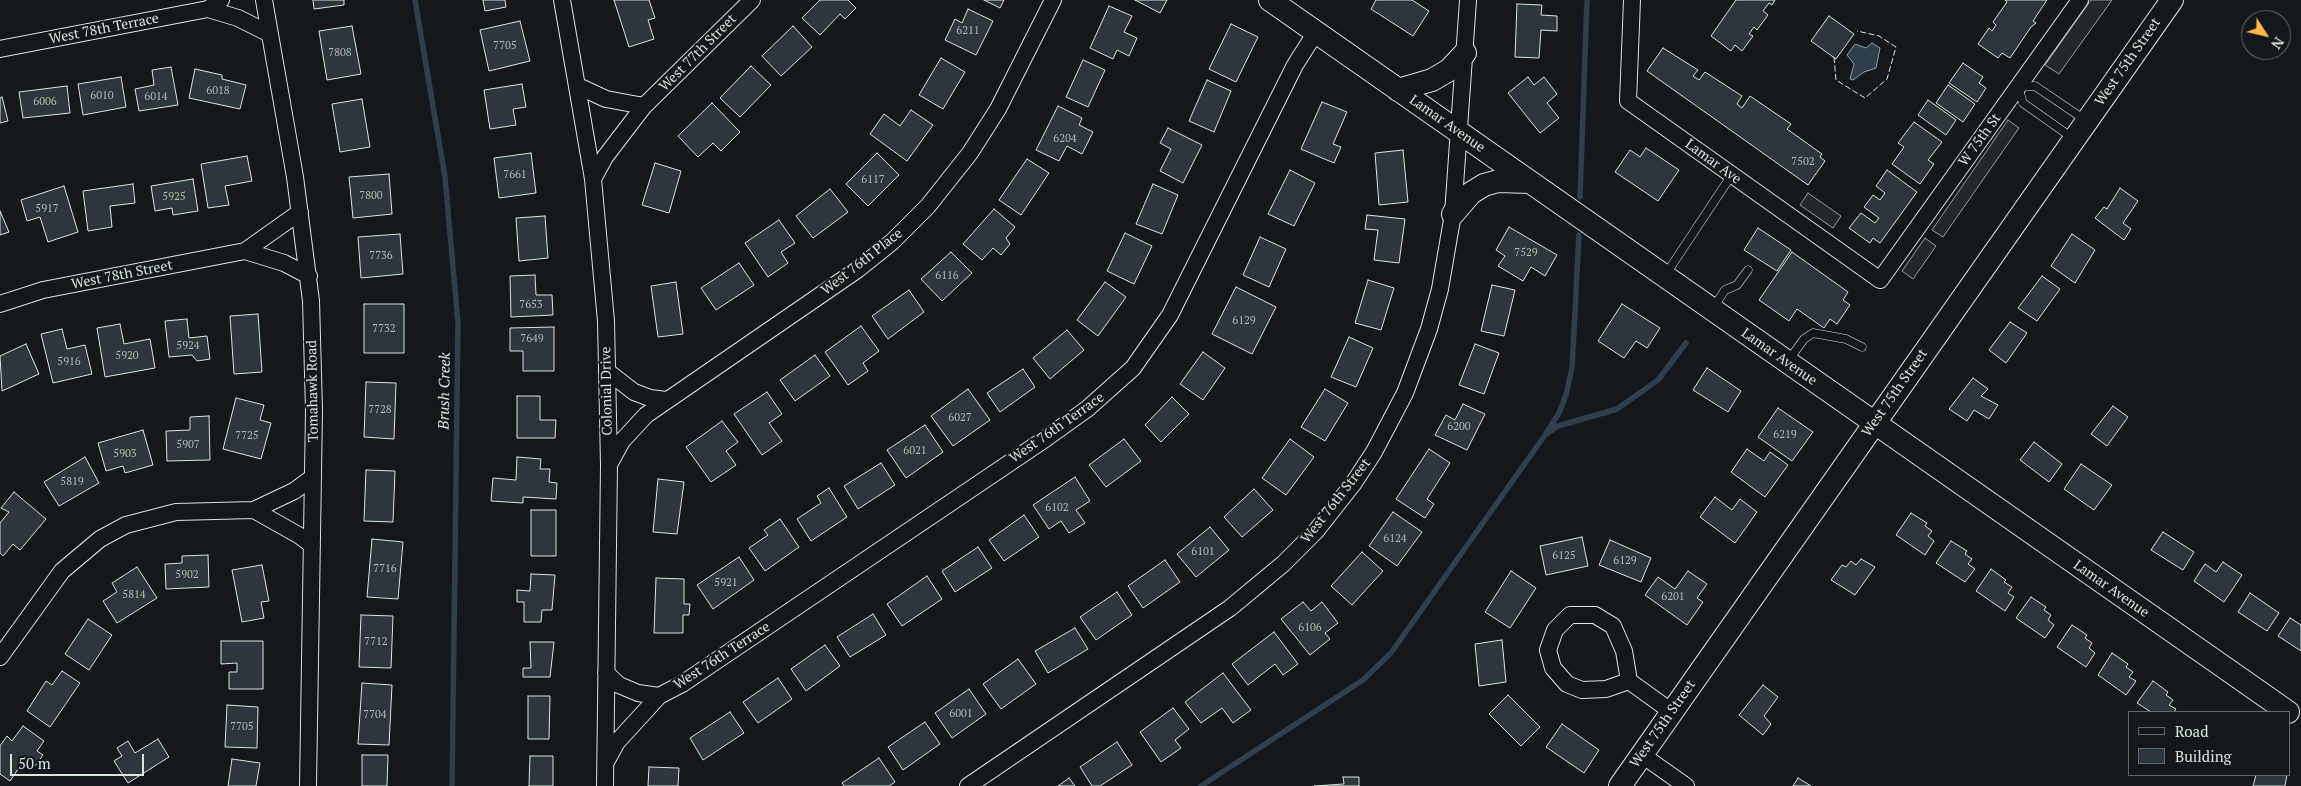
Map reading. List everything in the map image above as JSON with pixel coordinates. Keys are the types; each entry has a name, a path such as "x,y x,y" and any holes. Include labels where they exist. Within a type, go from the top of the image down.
{"street":[{"name":"Tomahawk Road","path":"264,0 309,276 314,372 308,786"},
{"name":"Colonial Drive","path":"562,0 593,179 606,321 609,465 605,786"},
{"name":"West 77th Street","path":"593,179 605,157 644,106 752,0"},
{"name":"West 76th Place","path":"609,465 622,441 632,428 666,400 857,270 892,242 928,206 970,153 998,109 1053,0"},
{"name":"Lamar Avenue","path":"1270,0 2286,711"},
{"name":"West 76th Street","path":"968,786 1230,608 1284,564 1316,531 1353,484 1374,452 1405,393 1429,329 1440,289 1453,214 1468,0"},
{"name":"Lamar Ave","path":"1632,0 1628,101 1880,280"},
{"name":"W 75th St","path":"1880,280 2080,0"},
{"name":"West 75th Street","path":"1620,786 1873,423 2172,0"},
{"name":"West 78th Terrace","path":"0,49 215,5 270,34"},
{"name":"West 76th Terrace","path":"606,762 617,742 659,696 690,678 1045,439 1115,386 1144,354 1170,316 1295,65 1316,32"},
{"path":"1398,90 1432,80 1449,70 1465,53"},
{"path":"578,86 606,98 644,106"},
{"path":"1453,214 1471,193 1484,185 1498,181 1530,182"},
{"name":"West 78th Street","path":"0,304 43,290 245,251 300,212"},
{"name":"West 78th Street","path":"245,251 284,262 309,276"},
{"path":"607,371 634,392 650,398 666,400"},
{"path":"0,657 62,571 100,539 126,525 176,512 254,510 294,491 313,477"},
{"path":"254,510 300,536 312,545"},
{"path":"1629,681 1606,689 1582,690 1567,684 1553,668 1548,650 1555,630 1570,615 1595,615 1613,626 1624,650 1629,681 1672,712"},
{"name":"West 76th Terrace","path":"606,673 620,685 638,694 659,696"},
{"path":"1642,755 1686,786"}],"lane":[{"path":"2035,86 2080,130 2023,102 2018,87 2035,86"},
{"path":"1664,276 1732,176"},
{"path":"1712,310 1725,290 1737,285 1748,270"},
{"path":"1787,363 1804,339 1813,333 1846,339 1862,347"}],"shaded area":[{"path":"2091,0 2112,0 2059,74 2045,65"},
{"path":"2008,120 2019,128 1943,237 1932,230"},
{"path":"1808,193 1841,216 1833,228 1800,205"},
{"path":"1925,238 1936,246 1913,279 1902,271"}],"water":[{"path":"1872,43 1880,48 1876,68 1864,72 1853,80 1850,79 1854,64 1847,55 1855,44 1866,48"}],"building":[{"path":"313,0 344,0 344,5 314,9"},
{"path":"483,0 505,0 506,7 485,11"},
{"path":"614,0 649,0 655,18 648,20 654,39 629,47"},
{"path":"820,0 848,0 856,8 845,19 840,14 820,35 802,18"},
{"path":"984,0 1004,0 1000,8"},
{"path":"1135,0 1167,0 1160,13"},
{"path":"1376,0 1412,0 1429,11 1413,36 1371,9"},
{"path":"1736,0 1775,0 1772,5 1769,3 1763,11 1768,15 1757,30 1754,27 1749,34 1753,36 1742,51 1735,45 1731,51 1711,36"},
{"path":"2005,0 2047,0 2033,21 2036,23 2031,27 2010,58 2002,53 1998,58 1978,44 1989,28 1992,31 1996,25 1993,22 2007,2"},
{"path":"1517,4 1542,5 1541,15 1557,16 1557,31 1541,30 1539,58 1515,57"},
{"path":"1109,6 1132,16 1124,32 1137,38 1129,56 1117,50 1113,59 1090,48"},
{"path":"968,9 993,21 976,55 945,40 955,19 962,23"},
{"path":"1829,16 1854,34 1836,59 1811,41"},
{"path":"520,21 530,61 489,71 480,30"},
{"path":"1231,24 1258,37 1236,82 1209,69"},
{"path":"352,26 361,74 327,80 319,31"},
{"path":"793,26 812,47 781,76 762,56"},
{"path":"1663,48 1698,70 1693,76 1699,80 1705,72 1742,96 1737,104 1742,108 1750,96 1791,124 1787,129 1822,154 1820,157 1825,161 1808,185 1647,71"},
{"path":"941,58 965,72 943,109 919,95"},
{"path":"1083,60 1105,70 1088,107 1066,97"},
{"path":"1963,63 1983,77 1979,83 1986,88 1977,102 1949,83"},
{"path":"751,66 771,85 740,117 720,98"},
{"path":"171,67 178,105 139,111 135,89 154,85 152,70"},
{"path":"195,69 222,75 222,79 246,85 240,109 189,98"},
{"path":"121,77 126,107 83,115 78,84"},
{"path":"1528,77 1534,85 1544,77 1557,94 1547,103 1559,118 1540,133 1508,93"},
{"path":"1207,80 1231,91 1214,132 1189,121"},
{"path":"522,84 526,107 513,109 516,125 490,129 484,90"},
{"path":"1948,85 1975,104 1963,122 1936,103"},
{"path":"67,86 70,113 23,118 19,92"},
{"path":"2,97 8,121 0,123 0,98"},
{"path":"362,99 370,147 340,152 332,104"},
{"path":"1928,100 1956,120 1946,135 1918,115"},
{"path":"1322,102 1347,112 1333,144 1341,147 1334,163 1301,149"},
{"path":"712,103 740,132 721,151 713,143 698,157 678,136"},
{"path":"1058,106 1082,118 1079,125 1093,132 1082,154 1067,146 1059,161 1036,150"},
{"path":"911,110 933,125 907,161 870,134 884,114 900,126"},
{"path":"1914,122 1942,142 1928,160 1934,164 1920,184 1892,164 1904,147 1898,143"},
{"path":"1168,128 1202,145 1183,183 1160,171 1171,149 1160,143"},
{"path":"1646,148 1679,170 1658,201 1615,172 1630,150 1640,157"},
{"path":"1403,150 1408,202 1379,205 1375,153"},
{"path":"531,153 536,193 499,198 494,158"},
{"path":"877,153 899,175 868,206 846,184"},
{"path":"247,156 252,181 225,186 229,205 208,208 201,164"},
{"path":"1027,159 1049,173 1021,215 999,200"},
{"path":"655,163 681,171 669,213 642,205"},
{"path":"1290,170 1315,183 1294,226 1268,214"},
{"path":"1887,170 1917,192 1880,243 1873,238 1870,243 1849,228 1861,213 1875,223 1879,218 1864,207 1873,195 1880,200 1885,193 1876,186"},
{"path":"389,174 392,214 353,218 349,177"},
{"path":"193,179 198,211 173,215 172,208 155,211 151,186"},
{"path":"133,184 135,203 110,206 112,227 88,231 83,191"},
{"path":"1153,184 1178,195 1162,234 1136,224"},
{"path":"64,186 78,232 48,242 40,217 27,221 21,200"},
{"path":"2120,188 2138,201 2123,223 2131,229 2124,240 2095,218 2104,207 2107,209"},
{"path":"830,189 848,212 813,238 796,216"},
{"path":"994,209 1015,227 1006,238 1010,244 1001,255 993,248 982,260 963,244"},
{"path":"0,211 9,232 0,235"},
{"path":"1367,215 1405,219 1399,263 1374,260 1378,230 1365,229"},
{"path":"545,216 548,258 519,261 516,218"},
{"path":"779,220 795,243 781,252 788,263 768,277 745,243"},
{"path":"1509,227 1557,255 1545,276 1531,267 1523,281 1498,266 1505,256 1496,250"},
{"path":"1758,228 1791,250 1777,271 1744,250"},
{"path":"1125,233 1152,246 1134,284 1107,271"},
{"path":"400,234 403,274 361,278 358,237"},
{"path":"2072,234 2095,250 2075,283 2051,266"},
{"path":"1260,237 1286,249 1269,287 1243,275"},
{"path":"951,252 972,273 942,301 921,279"},
{"path":"1792,252 1848,292 1843,300 1850,305 1837,324 1830,319 1824,328 1797,309 1789,321 1759,300"},
{"path":"739,263 754,285 716,310 701,288"},
{"path":"535,275 536,295 552,295 553,315 511,317 510,276"},
{"path":"2042,276 2060,289 2037,321 2018,308"},
{"path":"1368,280 1394,288 1381,330 1355,323"},
{"path":"676,282 683,334 658,337 651,286"},
{"path":"1105,282 1126,297 1098,336 1077,320"},
{"path":"1492,285 1515,290 1504,336 1481,331"},
{"path":"1236,287 1276,307 1252,354 1212,334"},
{"path":"909,290 924,312 888,339 872,316"},
{"path":"364,304 404,304 404,353 364,353"},
{"path":"1622,304 1660,328 1647,348 1636,341 1624,358 1598,341"},
{"path":"258,314 262,372 234,374 230,316"},
{"path":"187,319 189,338 207,336 210,359 197,361 192,355 169,357 165,321"},
{"path":"2010,322 2027,333 2006,363 1989,350"},
{"path":"120,324 124,344 150,339 155,368 105,377 97,328"},
{"path":"861,326 879,351 863,363 868,371 848,385 825,352"},
{"path":"554,327 554,371 523,371 523,351 510,351 510,328"},
{"path":"62,329 67,349 85,345 92,374 53,383 41,334"},
{"path":"1067,330 1084,350 1050,379 1033,358"},
{"path":"1349,337 1373,348 1356,387 1331,377"},
{"path":"26,344 39,374 2,391 0,356"},
{"path":"1475,344 1499,353 1484,394 1459,385"},
{"path":"1203,352 1225,368 1203,400 1180,384"},
{"path":"815,355 830,376 795,401 780,380"},
{"path":"1707,368 1741,391 1728,412 1693,390"},
{"path":"1023,369 1035,387 1000,412 987,393"},
{"path":"1973,378 1988,389 1981,396 1998,405 1989,419 1974,410 1967,421 1949,409"},
{"path":"366,382 396,383 394,439 364,437"},
{"path":"968,389 990,420 953,446 931,416"},
{"path":"1325,389 1348,403 1325,441 1301,427"},
{"path":"767,392 782,414 769,423 782,441 762,455 734,414"},
{"path":"517,396 540,396 540,420 556,420 555,438 517,438"},
{"path":"1172,397 1189,414 1161,442 1145,425"},
{"path":"236,398 264,405 260,420 271,423 261,459 223,449"},
{"path":"1463,404 1485,414 1467,450 1435,435 1446,415 1455,420"},
{"path":"2113,406 2128,417 2107,446 2091,434"},
{"path":"1778,408 1813,432 1792,461 1758,437"},
{"path":"209,416 210,460 167,461 166,431 190,430 190,417"},
{"path":"722,421 738,442 726,451 736,465 711,482 686,447"},
{"path":"925,425 943,452 906,478 887,450"},
{"path":"143,430 153,465 125,473 123,466 106,471 98,443"},
{"path":"1124,439 1141,461 1106,487 1089,465"},
{"path":"1290,439 1314,457 1286,495 1262,478"},
{"path":"2034,442 2062,464 2049,482 2020,460"},
{"path":"1429,449 1450,463 1427,499 1434,504 1425,518 1396,499"},
{"path":"1747,449 1764,461 1770,452 1788,465 1765,497 1731,472"},
{"path":"85,457 99,483 59,506 44,482"},
{"path":"517,457 541,459 540,469 550,469 549,482 557,483 556,499 523,497 523,503 491,501 493,478 516,480"},
{"path":"881,463 895,485 858,509 844,486"},
{"path":"2081,464 2112,485 2094,510 2064,489"},
{"path":"366,470 395,471 393,522 364,521"},
{"path":"1075,477 1090,501 1076,510 1085,523 1069,533 1061,521 1049,529 1033,505"},
{"path":"658,479 684,482 677,534 653,532"},
{"path":"829,488 847,517 811,541 797,519 821,503 817,496"},
{"path":"1254,489 1273,510 1242,537 1224,517"},
{"path":"14,492 46,519 20,550 13,544 3,556 0,553 0,523 9,512 1,508"},
{"path":"1715,497 1732,510 1740,499 1757,512 1735,543 1700,517"},
{"path":"531,510 556,510 556,556 531,556"},
{"path":"1393,512 1422,532 1397,566 1369,546"},
{"path":"1911,513 1927,523 1925,526 1932,531 1928,536 1934,541 1925,555 1896,535"},
{"path":"1024,515 1039,537 1004,561 989,540"},
{"path":"780,519 799,547 765,571 749,548 768,535 764,530"},
{"path":"1210,527 1229,550 1196,577 1177,554"},
{"path":"2163,532 2194,552 2183,570 2151,550"},
{"path":"1582,537 1588,566 1546,575 1540,546"},
{"path":"372,539 403,542 398,599 367,597"},
{"path":"1610,540 1651,558 1641,582 1599,565"},
{"path":"1951,541 1967,551 1965,554 1972,559 1968,564 1975,569 1965,582 1936,563"},
{"path":"978,547 992,568 955,592 942,571"},
{"path":"1362,552 1383,571 1352,605 1331,586"},
{"path":"208,555 209,587 166,589 165,564 182,563 182,556"},
{"path":"739,557 754,580 713,609 697,585"},
{"path":"1861,559 1875,567 1855,595 1831,580 1842,565 1846,567 1851,561 1856,565"},
{"path":"1165,560 1180,582 1143,608 1128,586"},
{"path":"2223,562 2242,575 2224,602 2194,581 2205,564 2216,572"},
{"path":"262,565 269,601 261,602 264,618 242,622 232,570"},
{"path":"137,567 157,598 117,623 103,601 117,592 112,583"},
{"path":"1991,569 2012,587 2008,593 2014,597 2005,611 1976,591"},
{"path":"1511,571 1536,588 1510,628 1485,612"},
{"path":"1688,571 1707,584 1697,598 1703,602 1687,625 1645,595 1658,577 1675,589"},
{"path":"531,574 555,575 552,610 542,610 541,622 524,622 524,602 517,602 517,590 530,591"},
{"path":"927,576 942,599 902,626 887,604"},
{"path":"656,578 684,579 684,604 690,604 689,615 683,615 683,633 654,633"},
{"path":"1117,592 1132,615 1096,640 1080,617"},
{"path":"2250,593 2279,613 2267,631 2238,612"},
{"path":"2031,597 2046,607 2044,610 2051,615 2048,620 2054,625 2045,638 2016,618"},
{"path":"1303,602 1311,611 1322,602 1338,623 1325,633 1330,639 1310,655 1281,619"},
{"path":"873,614 886,635 850,657 837,637"},
{"path":"361,615 393,616 391,668 359,667"},
{"path":"2290,618 2301,625 2301,651 2278,636"},
{"path":"88,619 112,635 89,670 65,654"},
{"path":"2072,625 2087,635 2085,638 2092,643 2089,648 2095,653 2086,667 2057,647"},
{"path":"1075,628 1088,649 1048,673 1035,651"},
{"path":"1274,632 1298,664 1283,675 1275,664 1248,685 1232,664"},
{"path":"1502,640 1506,682 1479,686 1475,644"},
{"path":"221,641 263,641 263,689 229,689 229,672 237,672 237,663 221,664"},
{"path":"530,642 554,642 550,677 523,677 523,668 531,668"},
{"path":"825,645 840,666 806,691 791,669"},
{"path":"2112,653 2128,664 2126,667 2133,672 2129,677 2136,681 2126,695 2098,675"},
{"path":"1018,659 1036,684 1001,709 983,684"},
{"path":"62,671 80,683 50,727 27,711 46,681 52,685"},
{"path":"1223,673 1251,710 1233,723 1222,708 1201,723 1185,702"},
{"path":"778,678 792,699 758,723 743,702"},
{"path":"2153,681 2168,692 2166,695 2173,700 2169,705 2176,709 2175,711 2149,711 2137,703"},
{"path":"362,683 392,685 389,745 358,744"},
{"path":"1763,685 1778,697 1764,716 1771,724 1763,735 1739,715"},
{"path":"969,689 986,714 952,738 935,713"},
{"path":"1508,695 1540,727 1521,746 1489,714"},
{"path":"528,696 550,696 549,739 528,739"},
{"path":"227,705 258,707 257,748 225,747"},
{"path":"1173,708 1189,729 1175,740 1181,748 1161,762 1140,732"},
{"path":"730,712 744,733 703,760 690,738"},
{"path":"925,722 940,744 903,770 888,747"},
{"path":"1562,724 1599,750 1584,773 1546,747"},
{"path":"23,726 44,741 37,751 43,755 35,766 25,759 10,781 0,774 0,746 7,736 12,741"},
{"path":"158,739 169,757 128,783 114,761 122,756 117,748 128,741 135,753"},
{"path":"1117,742 1132,765 1100,786 1092,786 1080,767"},
{"path":"362,755 388,755 387,786 362,786"},
{"path":"530,756 553,756 553,786 529,786"},
{"path":"879,758 895,782 889,786 844,786 842,783"},
{"path":"232,759 260,763 256,786 228,786"},
{"path":"649,767 679,768 678,786 648,786"},
{"path":"2256,776 2287,776 2285,786 2253,786"},
{"path":"1343,777 1359,777 1359,786 1314,786 1344,784"},
{"path":"1069,778 1075,786 1058,786"},
{"path":"1798,778 1811,786 1793,786"}],"waterway":[{"name":"Brush Creek","path":"415,0 445,177 458,323 452,786"},
{"path":"1580,197 1587,0"},
{"path":"1201,786 1363,680 1391,653 1545,435 1559,413 1566,395 1572,368 1579,235"},
{"path":"1548,433 1558,426 1617,409 1658,380 1686,343"}],"fence":[{"path":"1834,57 1836,80 1865,98 1887,79 1896,47 1879,36 1857,31"}]}
